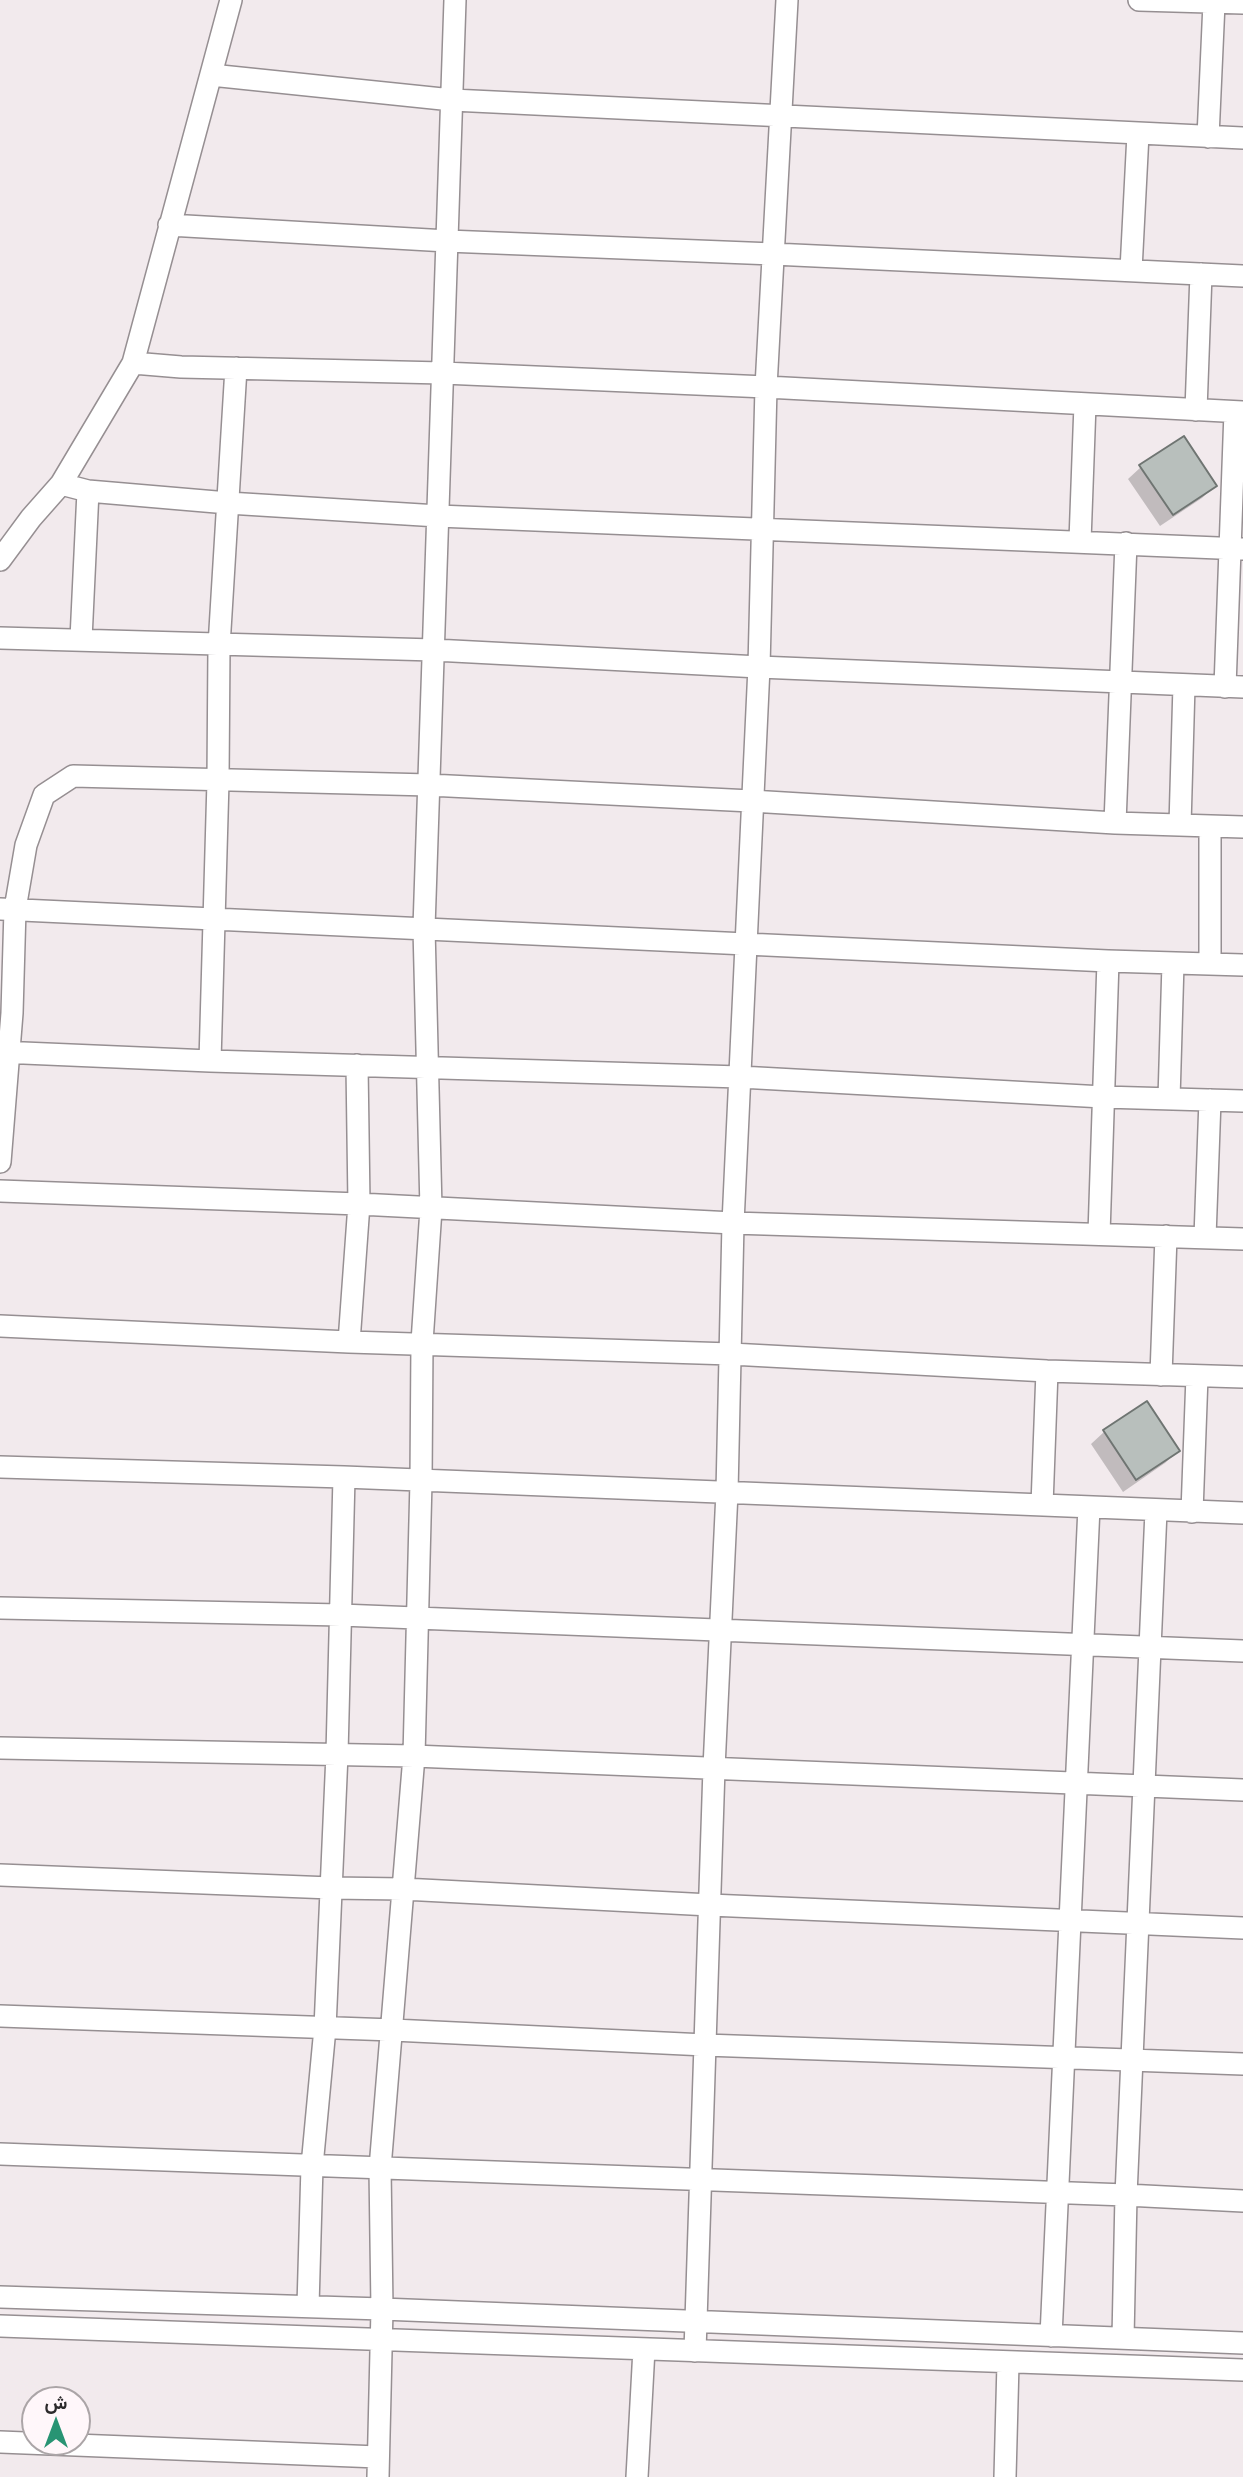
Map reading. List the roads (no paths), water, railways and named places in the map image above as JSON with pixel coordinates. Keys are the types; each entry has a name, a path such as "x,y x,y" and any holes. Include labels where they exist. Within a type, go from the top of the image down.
{"street":[{"path":"0,560 31,518 61,484 133,363 231,0"},
{"path":"0,2442 378,2467 382,2340 380,2168 414,1756 419,1620 422,1342 431,1209 424,928 456,0"},
{"path":"695,2351 714,1768 727,1492 733,1223 759,667 766,387 788,0"},
{"path":"1139,0 1243,3"},
{"path":"1208,137 1214,3"},
{"path":"211,75 452,100 1243,138"},
{"path":"1131,270 1138,134"},
{"path":"169,225 447,241 1243,276"},
{"path":"1196,410 1201,274"},
{"path":"0,638 434,650 1234,687 1239,412 766,387 443,373 181,367 133,363"},
{"path":"210,1061 219,646 236,368"},
{"path":"1080,541 1085,404"},
{"path":"61,484 88,491 228,503 438,516 1236,548"},
{"path":"80,639 88,491"},
{"path":"1115,823 1126,543"},
{"path":"1180,825 1184,685"},
{"path":"0,1162 7,909 44,795 73,776 429,785 1115,823 1243,827"},
{"path":"1210,826 1210,964"},
{"path":"7,909 1108,961 1243,965"},
{"path":"1099,1234 1108,961"},
{"path":"1169,1099 1173,963"},
{"path":"4,1052 740,1077 1103,1097 1243,1101"},
{"path":"349,1342 359,1204 357,1065"},
{"path":"1205,1237 1210,1100"},
{"path":"0,1191 359,1204 733,1223 1243,1238"},
{"path":"1161,1375 1166,1236"},
{"path":"0,1326 1243,1377"},
{"path":"1042,1505 1047,1371"},
{"path":"1192,1512 1197,1376"},
{"path":"0,1467 344,1477 1243,1513"},
{"path":"307,2306 312,2166 325,2028 337,1754 344,1477"},
{"path":"1051,2336 1089,1507"},
{"path":"1123,2337 1126,2194 1156,1511"},
{"path":"0,1608 341,1615 1243,1651"},
{"path":"0,1748 414,1756 1243,1790"},
{"path":"0,1875 404,1889 1243,1928"},
{"path":"0,2016 1243,2064"},
{"path":"0,2154 700,2181 1126,2194 1243,2201"},
{"path":"0,2297 307,2306 1243,2343"},
{"path":"0,2326 1243,2370"},
{"path":"637,2477 644,2349"},
{"path":"1005,2477 1008,2362"}]}
